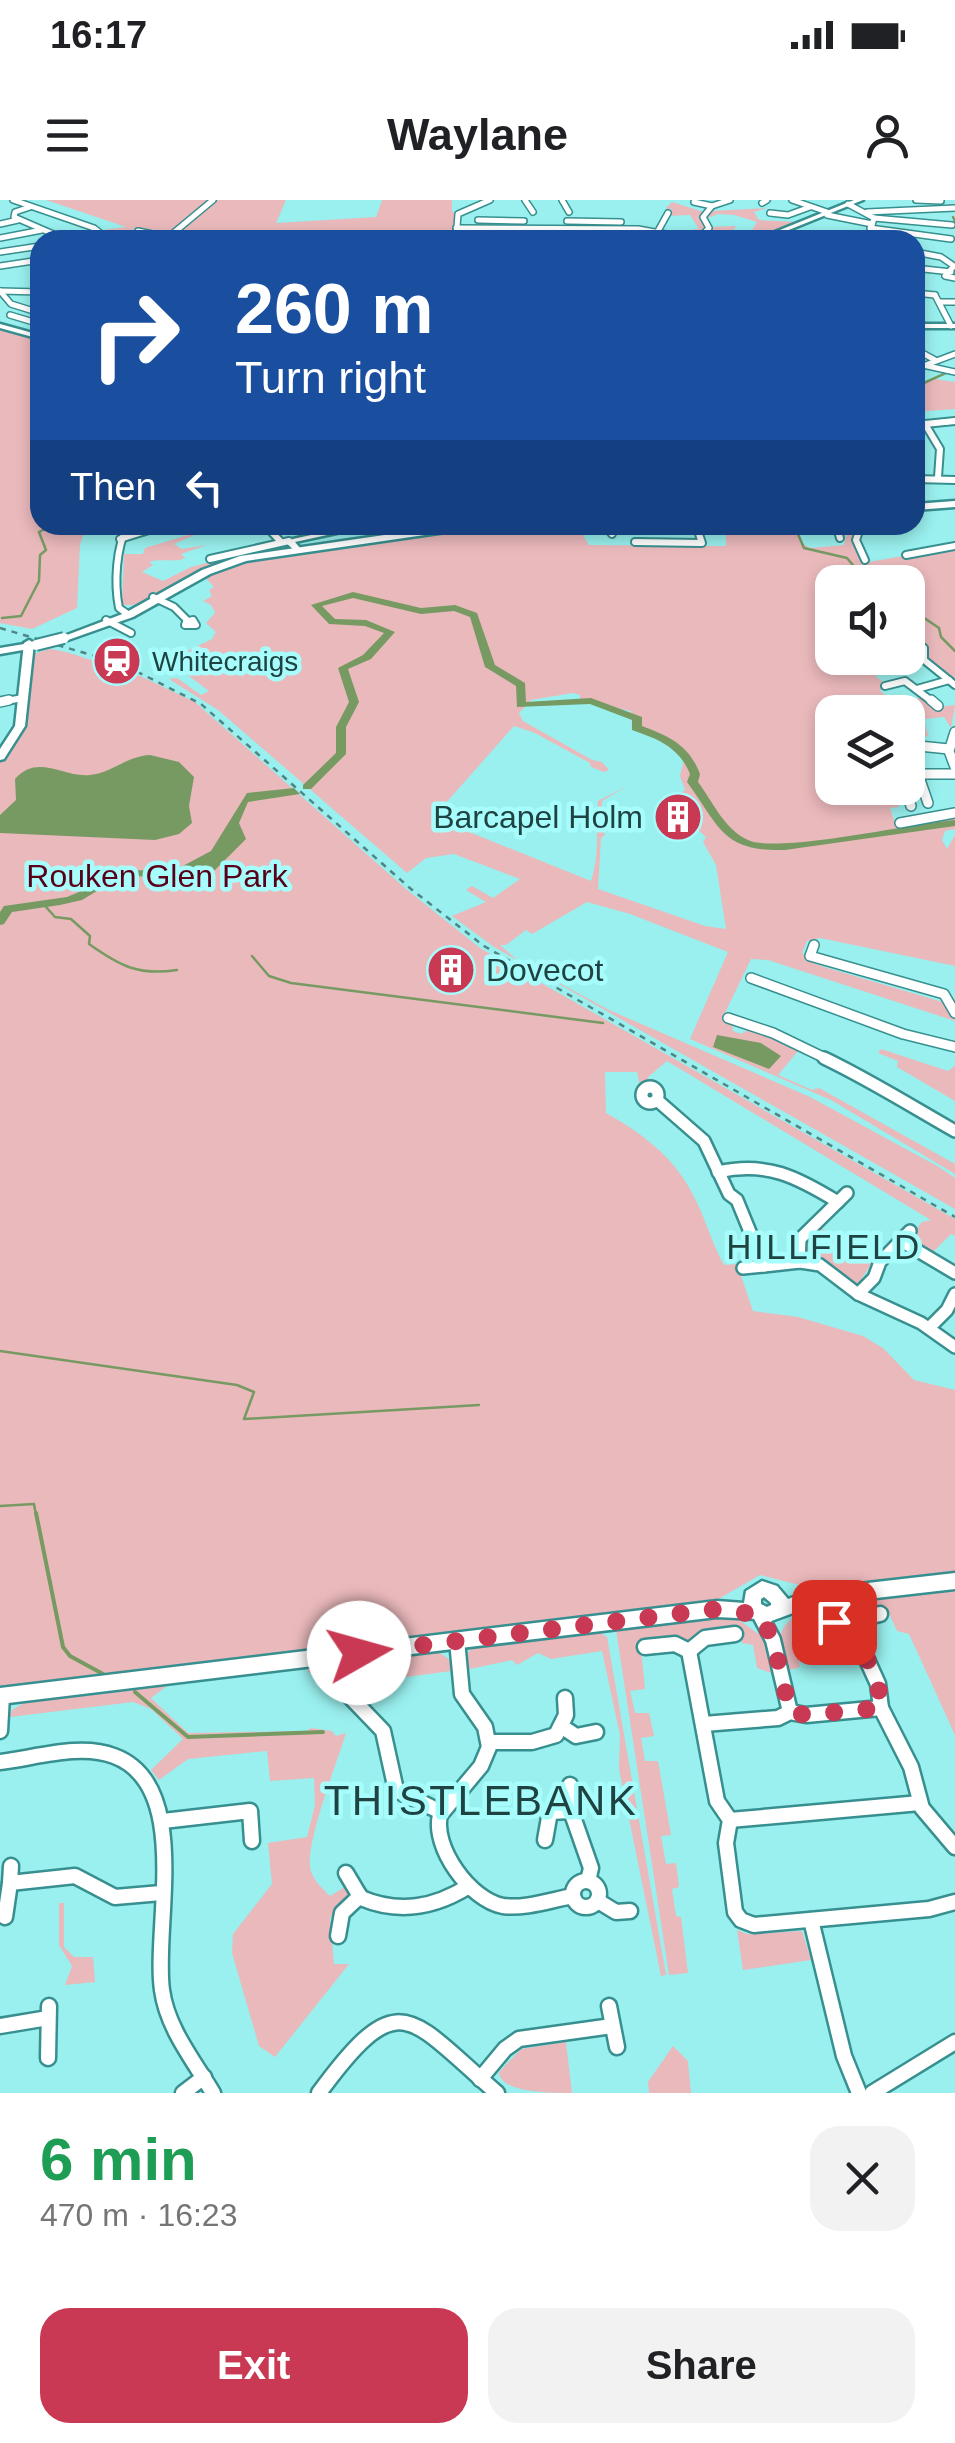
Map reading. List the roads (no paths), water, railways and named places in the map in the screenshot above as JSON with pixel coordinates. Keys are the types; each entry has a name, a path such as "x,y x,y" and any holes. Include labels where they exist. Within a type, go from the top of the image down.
{"main road":[{"path":"925,508 954,505"},
{"path":"0,649 61,637 108,621 225,564 290,544 376,535"}],"street":[{"path":"177,230 213,200"},
{"path":"471,200 481,204"},
{"path":"490,200 458,214 456,228 520,222"},
{"path":"525,200 529,210"},
{"path":"562,200 570,211"},
{"path":"699,203 712,206 730,200"},
{"path":"794,200 827,214 900,230"},
{"path":"785,230 860,200"},
{"path":"916,200 941,201 952,209"},
{"path":"0,206 15,201 96,230"},
{"path":"848,204 930,213 952,209"},
{"path":"707,230 702,219 712,206"},
{"path":"31,207 12,215 43,229"},
{"path":"773,214 788,215 810,207"},
{"path":"870,230 871,208"},
{"path":"659,230 666,214"},
{"path":"0,224 18,220"},
{"path":"480,220 528,230 621,224"},
{"path":"570,222 621,224 649,230"},
{"path":"872,224 952,225"},
{"path":"931,254 945,233 936,224"},
{"path":"38,230 43,229"},
{"path":"0,238 30,232"},
{"path":"925,236 952,239"},
{"path":"0,252 30,253"},
{"path":"925,253 955,258"},
{"path":"3,269 30,257"},
{"path":"946,259 954,271"},
{"path":"925,269 954,271"},
{"path":"940,288 937,299 953,326"},
{"path":"0,291 30,292"},
{"path":"0,291 11,304 30,310"},
{"path":"925,296 955,302"},
{"path":"10,315 30,321"},
{"path":"0,326 30,334"},
{"path":"925,326 953,326"},
{"path":"925,354 935,360"},
{"path":"925,364 955,354"},
{"path":"925,368 955,372"},
{"path":"925,424 955,421"},
{"path":"925,424 942,447 944,457 938,478"},
{"path":"942,447 955,446"},
{"path":"925,479 955,480"},
{"path":"122,535 118,606 126,614"},
{"path":"120,539 133,535"},
{"path":"278,535 290,544"},
{"path":"283,535 290,544"},
{"path":"210,559 327,535"},
{"path":"635,542 702,543 701,535"},
{"path":"858,535 864,560"},
{"path":"906,555 955,546"},
{"path":"155,598 188,621"},
{"path":"108,621 131,633"},
{"path":"0,757 20,726 32,644"},
{"path":"925,661 952,682"},
{"path":"882,675 888,684 905,682 938,706"},
{"path":"917,689 952,682"},
{"path":"0,702 23,698"},
{"path":"925,772 955,770 949,750 955,732"},
{"path":"925,748 949,750"},
{"path":"925,793 934,809"},
{"path":"900,823 934,809 955,813"},
{"path":"814,946 810,956 950,993 955,1013"},
{"path":"752,978 762,986 871,1019 892,1030 955,1046"},
{"path":"728,1018 740,1026 773,1033 888,1090 896,1100 955,1131"},
{"path":"656,1100 704,1141 729,1194 737,1200 764,1266"},
{"path":"718,1172 746,1164 766,1164 784,1170 838,1202"},
{"path":"799,1262 800,1240 847,1193"},
{"path":"858,1294 874,1278 880,1262 906,1236 955,1273"},
{"path":"743,1268 799,1262 823,1266 858,1294 930,1326 955,1347"},
{"path":"930,1326 947,1310 955,1294"},
{"path":"717,1609 763,1591 815,1596 955,1581"},
{"path":"763,1591 780,1601 768,1612"},
{"path":"763,1591 751,1604 768,1612"},
{"path":"0,1731 1,1696 717,1609 768,1612 815,1596"},
{"path":"768,1612 790,1712"},
{"path":"854,1629 864,1618 880,1614"},
{"path":"806,1628 828,1628 834,1622 854,1629 878,1684 881,1708 911,1768 920,1803 955,1846"},
{"path":"688,1651 704,1638 735,1634"},
{"path":"456,1640 459,1678 466,1702 484,1723 490,1742 484,1760 441,1812 438,1823 443,1848 469,1886 486,1902 507,1908 573,1896"},
{"path":"645,1647 676,1644 688,1651"},
{"path":"688,1651 717,1801 730,1820 726,1843 735,1912 741,1920 754,1925 929,1909 955,1902"},
{"path":"333,1679 383,1731 396,1790 441,1812"},
{"path":"490,1742 541,1741 564,1728 569,1716 565,1698"},
{"path":"704,1724 778,1718 790,1712 806,1715 881,1708"},
{"path":"564,1728 576,1736 596,1732"},
{"path":"0,1762 88,1753 113,1755 125,1760 151,1784 163,1821 163,1995 213,2093"},
{"path":"570,1786 571,1810 588,1852 588,1881"},
{"path":"730,1820 920,1803"},
{"path":"163,1821 249,1804 252,1841"},
{"path":"545,1840 544,1823 550,1812 571,1810"},
{"path":"6,1918 11,1866"},
{"path":"346,1874 360,1896 371,1903 439,1906 469,1886"},
{"path":"10,1883 75,1876 116,1897 161,1892"},
{"path":"573,1896 577,1884 588,1881"},
{"path":"588,1881 598,1889 598,1901"},
{"path":"338,1936 337,1918 360,1896"},
{"path":"573,1896 586,1908 598,1901"},
{"path":"598,1901 616,1912 630,1911"},
{"path":"811,1920 844,2056 859,2093"},
{"path":"610,2006 616,2047"},
{"path":"0,2026 48,2012 48,2058"},
{"path":"319,2093 365,2034 393,2019 411,2021 497,2093"},
{"path":"480,2079 505,2049 519,2039 612,2026"},
{"path":"872,2093 955,2042"},
{"path":"183,2093 204,2077"}],"waterway":[{"path":"953,217 955,221"},
{"path":"925,382 955,369"},
{"path":"2,618 21,616 39,581 40,555 46,550 40,535"},
{"path":"798,535 804,548 847,558 853,565"},
{"path":"307,787 341,754 341,727 354,702 343,668 367,657 390,632 366,623 332,622 316,605 353,595 421,611 455,608 474,615 490,667 521,685 521,705 591,701 638,719 636,728 680,748 695,774 692,782 723,825 748,845 762,848 814,844 955,823"},
{"path":"925,619 939,628 941,637 955,651"},
{"path":"0,921 8,909 78,897 119,874 197,870"},
{"path":"46,907 55,917 71,919 90,936 89,944 120,963 152,972 177,970"},
{"path":"252,956 269,976 291,983 603,1023"},
{"path":"0,1351 237,1385 254,1392 244,1419 479,1405"},
{"path":"0,1506 34,1504 36,1515"},
{"path":"36,1513 63,1647 70,1656 103,1674"},
{"path":"135,1692 188,1737 323,1732"}],"railway":[{"path":"0,628 122,664 201,704 411,889 484,946 955,1217"}],"place":[{"name":"Whitecraigs","path":"117,661"},
{"name":"Barcapel Holm","path":"678,817"},
{"name":"Dovecot","path":"451,970"}],"district":[{"name":"HILLFIELD","path":"824,1247"},
{"name":"THISTLEBANK","path":"481,1800"}],"park label":[{"name":"Rouken Glen Park","path":"157,876"}]}
